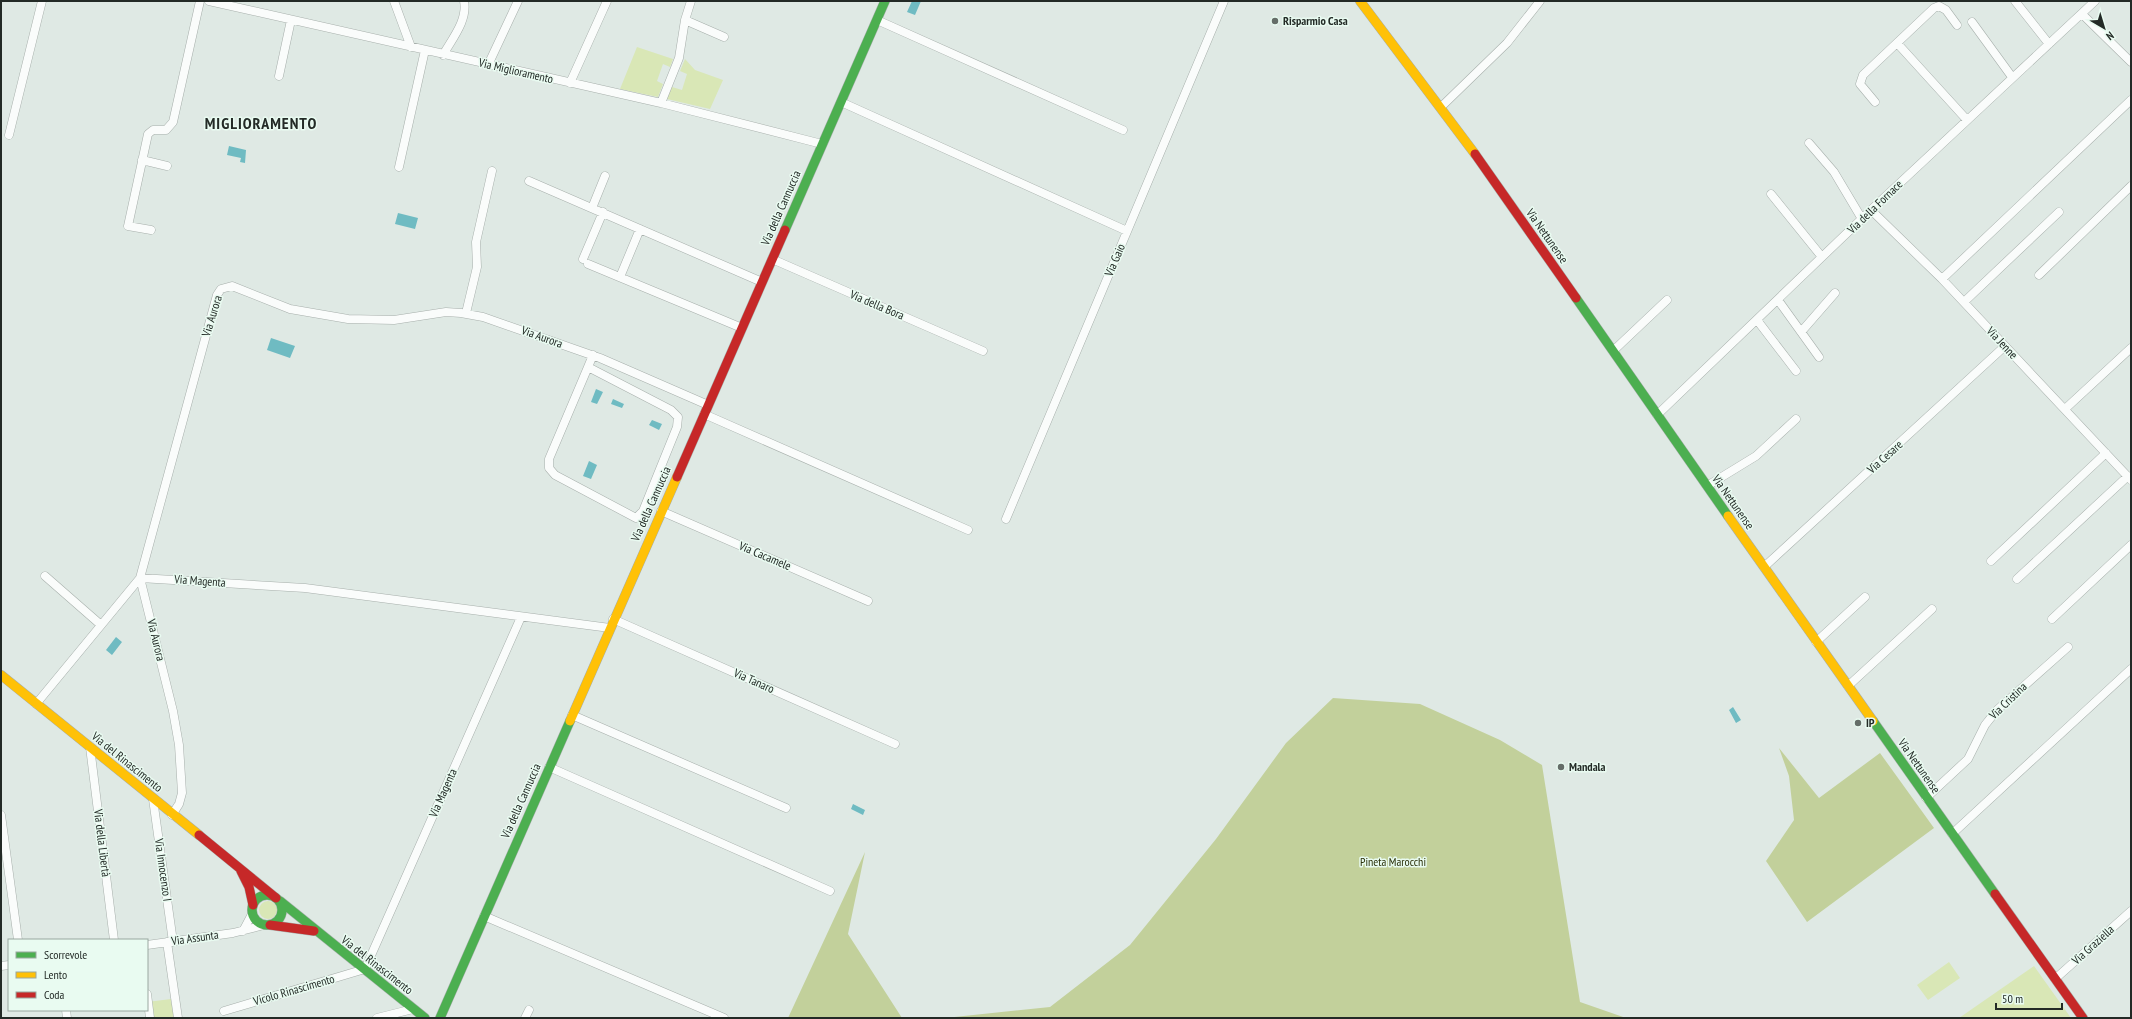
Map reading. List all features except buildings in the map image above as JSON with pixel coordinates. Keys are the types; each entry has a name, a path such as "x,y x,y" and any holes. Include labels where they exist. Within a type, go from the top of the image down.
{"street":[{"path":"9,135 42,1"},
{"path":"151,230 127,229 149,132 156,129 166,130 173,122 200,1"},
{"name":"Via Miglioramento","path":"209,1 661,103 822,144"},
{"path":"394,1 412,47"},
{"path":"443,55 463,18 465,9 464,1"},
{"path":"488,65 518,1"},
{"path":"570,83 607,1"},
{"path":"661,103 680,53 685,20 692,1"},
{"name":"Via della Cannuccia","path":"440,1018 885,1"},
{"name":"Via Gaio","path":"1006,520 1224,1"},
{"name":"Via Nettunense","path":"1360,1 1441,107 1495,182 1816,642 2083,1018"},
{"path":"1441,107 1507,43 1540,1"},
{"path":"2015,1 2049,44"},
{"name":"Via della Fornace","path":"1657,415 1871,210 2095,1"},
{"path":"1875,102 1861,87 1860,79 1897,43 1937,7 1944,8 1957,25"},
{"path":"2082,14 2131,62"},
{"path":"279,76 291,20"},
{"path":"685,20 724,37"},
{"path":"877,20 1123,130"},
{"path":"1972,22 2012,77"},
{"path":"1897,43 1967,120"},
{"path":"399,167 425,50"},
{"path":"1942,279 2131,100"},
{"path":"841,102 1128,231"},
{"path":"1809,143 1834,172 1862,219"},
{"path":"142,160 167,166"},
{"path":"466,313 477,267 476,242 492,170"},
{"path":"592,208 605,176"},
{"path":"529,181 762,282"},
{"path":"2039,275 2131,186"},
{"path":"1771,194 1822,257"},
{"name":"Via Jenne","path":"1871,210 1942,279 2129,478"},
{"path":"603,212 586,261 620,277 742,328"},
{"path":"1964,302 2058,212"},
{"path":"620,277 640,228"},
{"name":"Via della Bora","path":"772,259 983,351"},
{"name":"Via Aurora","path":"172,814 179,804 182,793 180,745 140,578 217,295 221,289 232,286 290,309 348,320 394,320 442,313 466,313 502,322 593,355 708,406"},
{"path":"1801,332 1835,294"},
{"path":"1613,351 1667,300"},
{"path":"1778,300 1819,357"},
{"path":"1757,320 1796,371"},
{"name":"Via Cesare","path":"1764,567 2005,346"},
{"path":"2065,409 2131,348"},
{"path":"588,367 671,410 678,417 678,427 643,511 636,518 555,475 549,468 549,459 593,355"},
{"path":"704,414 968,530"},
{"path":"1707,486 1756,456 1796,419"},
{"path":"1991,561 2106,453"},
{"path":"2017,579 2129,478"},
{"name":"Via Cacamele","path":"661,511 868,601"},
{"path":"2052,619 2131,545"},
{"path":"44,576 101,625"},
{"path":"36,704 140,578"},
{"name":"Via Magenta","path":"140,578 305,588 610,628"},
{"path":"1816,642 1865,597"},
{"path":"1848,686 1932,609"},
{"name":"Via Magenta","path":"365,969 521,617"},
{"name":"Via Tanaro","path":"614,619 895,744"},
{"name":"Via Cristina","path":"1926,798 1968,759 1985,725 1997,710 2068,647"},
{"path":"1952,834 2131,669"},
{"name":"Via del Rinascimento","path":"1,675 239,867 315,931 365,969 425,1018"},
{"path":"572,715 786,808"},
{"name":"Via della Libertà","path":"90,747 114,939"},
{"path":"549,767 830,891"},
{"name":"Via Innocenzo I","path":"153,799 178,1018"},
{"path":"1,814 18,939"},
{"name":"Via del Rinascimento","path":"239,867 249,887 252,909"},
{"path":"243,931 255,900 263,895 271,895 278,900 282,908 281,916 277,922 267,925 256,920 252,909"},
{"name":"Via Graziella","path":"2055,979 2131,911"},
{"path":"484,916 724,1018"},
{"name":"Via del Rinascimento","path":"267,925 315,931"},
{"name":"Via Assunta","path":"148,945 243,931 267,925"},
{"name":"Vicolo Rinascimento","path":"224,1011 365,969"},
{"path":"148,1002 150,1018"},
{"path":"377,1018 413,1009"},
{"path":"525,1018 529,1010"}],"green space":[{"path":"637,47 673,59 670,67 663,64 657,81 663,84 658,97 620,89"},
{"path":"685,59 695,70 723,80 710,109 667,99 672,87 682,90 687,74 680,71"},
{"name":"Pineta Marocchi","path":"1333,698 1420,704 1500,740 1542,765 1580,1002 1626,1018 945,1018 1050,1007 1130,945 1216,839 1286,743"},
{"path":"1779,748 1819,798 1880,753 1934,828 1807,922 1766,861 1794,820 1789,776"},
{"path":"865,852 848,934 902,1018 788,1018"},
{"path":"264,901 272,901 277,906 275,917 272,919 264,919 259,914 259,906"},
{"path":"1949,962 1960,978 1928,1000 1917,985"},
{"path":"2034,966 2071,1018 1959,1018"},
{"path":"171,999 174,1018 148,1018 148,1002"}],"water":[{"path":"912,1 921,1 915,15 907,12"},
{"path":"229,146 246,150 245,163 240,162 241,158 227,155"},
{"path":"398,213 418,218 415,229 395,224"},
{"path":"271,338 295,346 290,358 267,350"},
{"path":"596,389 603,392 597,404 591,402"},
{"path":"613,399 624,404 622,408 611,404"},
{"path":"652,420 662,424 659,430 649,425"},
{"path":"589,461 597,465 591,479 583,476"},
{"path":"116,637 122,642 112,655 106,650"},
{"path":"1733,707 1741,720 1736,723 1729,710"},
{"path":"853,804 865,810 863,815 851,809"}],"traffic: fast":[{"path":"785,230 885,1"},
{"path":"1576,298 1728,516"},
{"path":"440,1018 570,721"},
{"path":"1873,721 1995,894"},
{"path":"267,895 278,899 282,910 278,921 267,925 256,921 252,910 256,899 267,895"},
{"path":"280,901 425,1018"}],"traffic: slow":[{"path":"1360,1 1475,154"},
{"path":"570,721 677,477"},
{"path":"1728,516 1873,721"},
{"path":"1,675 199,835"}],"traffic: jam":[{"path":"1475,154 1576,298"},
{"path":"677,477 785,230"},
{"path":"199,835 276,898"},
{"path":"241,871 249,887 253,905"},
{"path":"1995,894 2083,1018"},
{"path":"270,925 314,931"}],"place":[{"name":"Risparmio Casa","path":"1275,21"},
{"name":"IP","path":"1858,723"},
{"name":"Mandala","path":"1561,767"}],"district":[{"name":"MIGLIORAMENTO","path":"261,123"}]}
